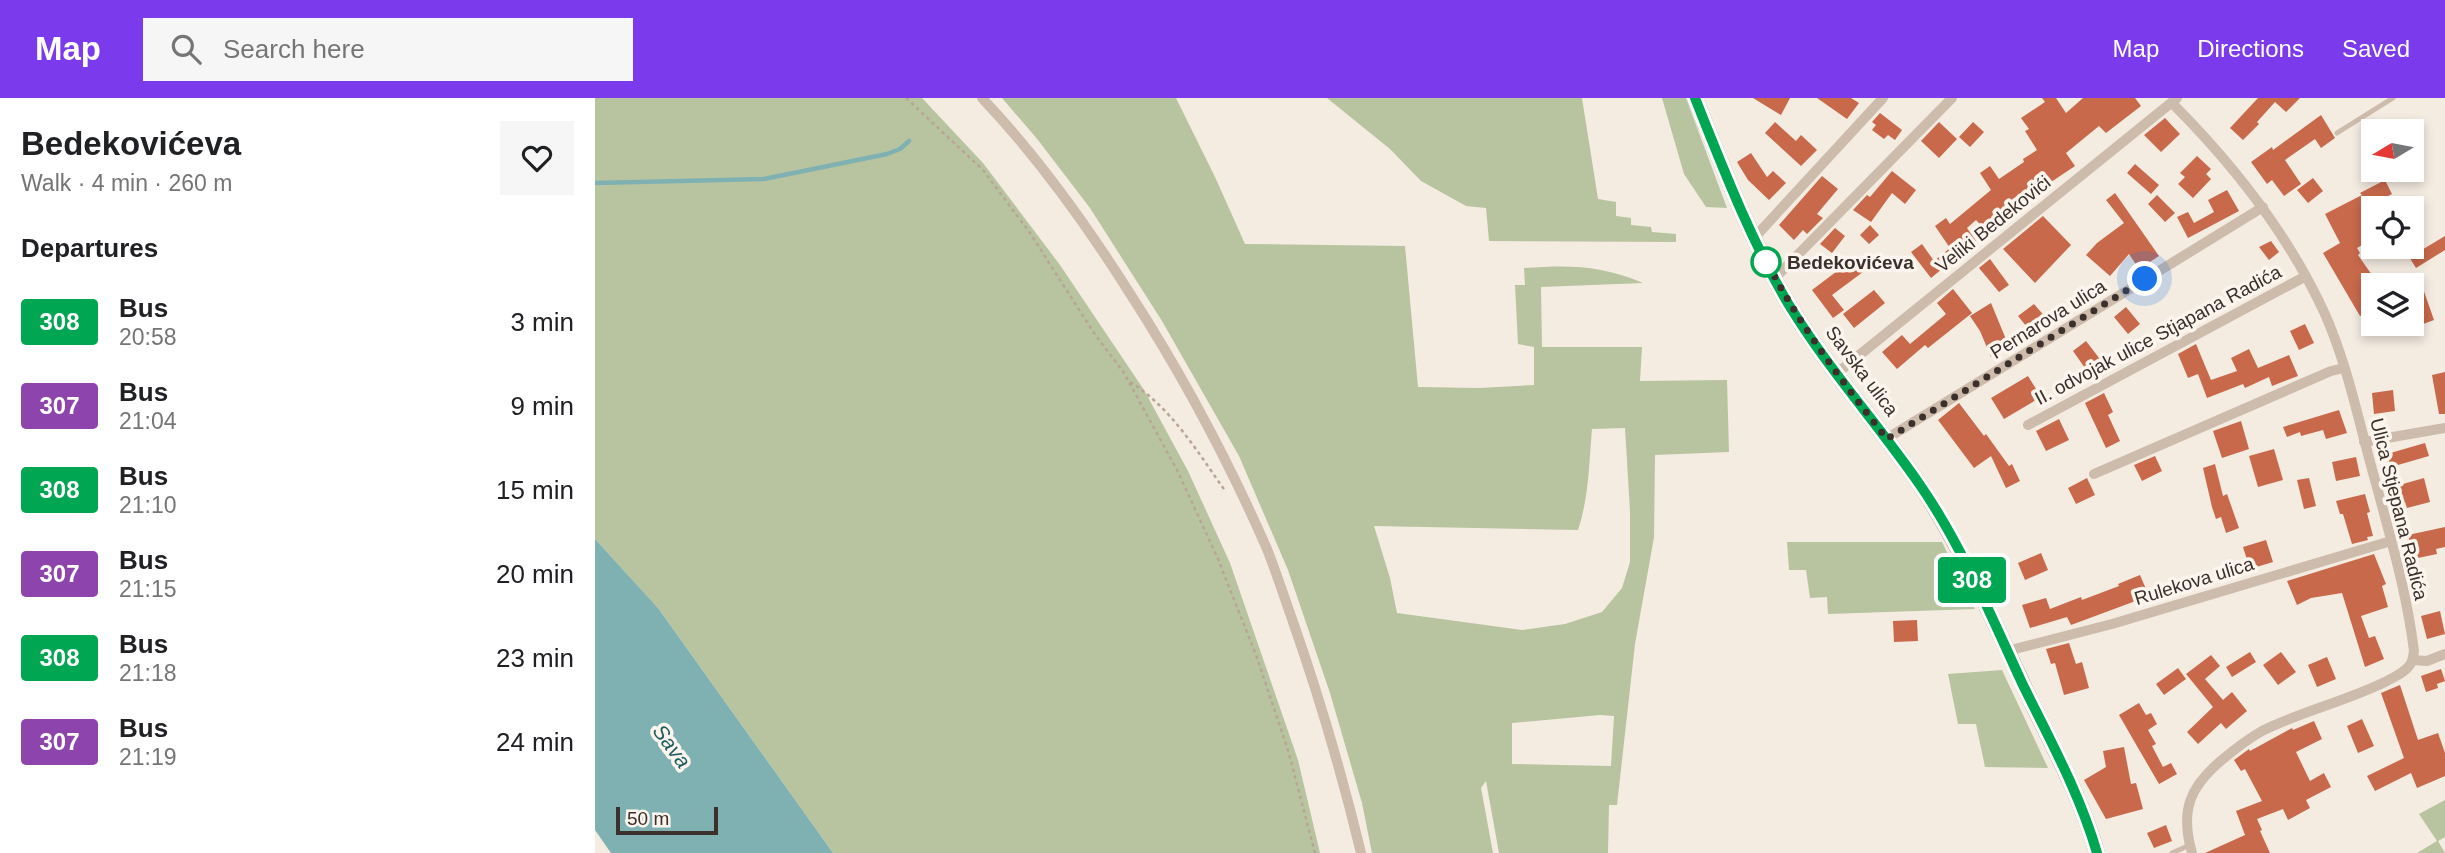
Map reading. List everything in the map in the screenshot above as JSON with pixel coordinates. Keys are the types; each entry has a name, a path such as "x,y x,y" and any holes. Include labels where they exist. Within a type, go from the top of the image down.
{"street":[{"path":"982,98 1013,131 1098,244 1170,355 1226,461 1268,551 1310,670 1346,789 1361,853"},
{"name":"Savska ulica","path":"1695,98 1754,238 1789,305 1836,374 1922,488 1941,520 2078,800 2097,853"},
{"path":"1754,238 1883,98"},
{"path":"1775,278 1952,98"},
{"name":"Ulica Stjepana Radića","path":"2175,100 2263,207 2306,276 2324,313 2344,368 2391,541 2413,642 2413,660"},
{"name":"Veliki Bedekovići","path":"1836,374 2175,100"},
{"name":"Pernarova ulica","path":"1887,439 2263,207"},
{"name":"II. odvojak ulice Stjapana Radića","path":"2028,425 2306,276"},
{"path":"2094,474 2318,376 2344,368"},
{"path":"2364,442 2445,428"},
{"name":"Rulekova ulica","path":"2007,651 2112,624 2391,541"},
{"path":"2191,849 2187,810 2198,783 2242,743 2262,732 2371,688 2405,670 2413,660 2427,661 2445,654"}],"lane":[{"path":"2337,133 2393,98"},
{"path":"2172,853 2191,849"}],"path":[{"path":"906,98 983,170 1030,233 1094,333 1128,380 1178,472 1218,559 1256,655 1288,750 1315,853"},
{"path":"1128,380 1150,394 1166,412 1231,498"}],"green space":[{"path":"595,98 922,98 983,163 1060,265 1144,390 1188,471 1230,563 1298,760 1320,853 833,853 658,608 595,539"},
{"path":"1002,98 1176,98 1245,244 1405,246 1418,387 1534,385 1534,347 1518,344 1515,285 1525,285 1524,268 1556,267 1599,270 1643,283 1541,287 1542,347 1642,347 1640,381 1727,380 1729,452 1655,455 1654,537 1635,644 1617,805 1609,805 1608,853 1499,853 1486,781 1481,788 1493,853 1372,853 1362,803 1330,693 1288,570 1239,456 1162,321 1090,208","holes":["1625,428 1630,562 1622,588 1602,612 1565,624 1522,630 1397,613 1390,578 1374,526 1578,530 1586,493 1592,429","1614,716 1611,766 1512,764 1512,723"]},
{"path":"1327,98 1582,98 1598,199 1616,202 1616,216 1631,218 1631,225 1651,227 1652,232 1676,234 1676,242 1489,241 1486,208 1466,206 1421,181 1390,149"},
{"path":"1662,98 1686,98 1727,208 1706,207 1684,174"},
{"path":"1787,542 1942,542 1975,609 1828,614 1827,597 1810,598 1806,570 1789,570"},
{"path":"2002,670 2048,768 1985,767 1976,724 1958,724 1948,674"},
{"path":"2445,800 2445,837 2438,841 2445,853 2417,853 2437,841 2419,814"}],"water":[{"name":"Sava","path":"595,539 658,608 833,853 611,853 595,830"}],"building":[{"path":"1753,98 1790,98 1781,115"},
{"path":"1817,98 1851,98 1859,103 1847,119"},
{"path":"2042,98 2056,98 2066,113 2083,98 2135,98 2141,106 2106,133 2099,126 2066,153 2075,166 1997,218 1999,221 1987,232 1976,220 1967,228 1976,241 1931,278 1911,252 1922,244 1934,261 1950,248 1935,226 1946,218 1950,224 1991,190 1980,173 1990,166 1999,179 2037,150 2025,131 2029,129 2021,118 2045,102"},
{"path":"2258,98 2300,98 2286,112 2275,102 2243,140 2230,128"},
{"path":"1880,113 1902,130 1895,140 1888,135 1884,139 1872,130 1876,125 1872,122"},
{"path":"2321,115 2335,138 2321,148 2315,139 2285,160 2301,184 2284,196 2272,180 2267,184 2251,162 2272,147 2273,150"},
{"path":"2165,118 2180,134 2161,152 2144,135"},
{"path":"1775,122 1796,141 1801,135 1817,150 1801,166 1765,133"},
{"path":"1939,122 1957,139 1939,158 1921,141"},
{"path":"1973,122 1984,132 1970,147 1959,137"},
{"path":"1751,153 1767,177 1773,171 1786,183 1769,200 1748,180 1737,162"},
{"path":"2197,156 2211,169 2206,174 2211,179 2193,198 2178,184 2185,177 2180,173"},
{"path":"2135,164 2159,185 2151,194 2127,173"},
{"path":"1892,171 1916,190 1905,204 1892,193 1871,222 1853,210 1867,195 1870,197"},
{"path":"1822,176 1838,189 1817,214 1823,218 1807,234 1803,230 1794,240 1779,225"},
{"path":"2313,178 2323,191 2308,203 2297,190"},
{"path":"2386,182 2392,194 2361,196 2361,246 2357,248 2360,253 2358,255 2371,273 2361,273 2360,316 2323,253 2340,243 2325,214 2362,195 2360,193"},
{"path":"2227,190 2239,211 2188,238 2177,217 2188,212 2194,223 2214,212 2208,200"},
{"path":"2115,193 2159,256 2139,269 2129,254 2110,276 2086,255 2124,223 2106,200"},
{"path":"2157,195 2175,213 2165,222 2148,204"},
{"path":"2043,216 2071,245 2035,283 2003,249"},
{"path":"1870,225 1879,235 1869,244 1860,235"},
{"path":"1835,228 1845,236 1832,253 1820,244"},
{"path":"2445,236 2445,250 2416,268 2410,259 2424,259 2424,249"},
{"path":"2271,241 2279,252 2269,260 2259,247"},
{"path":"1857,256 1867,269 1832,295 1844,310 1833,318 1812,290"},
{"path":"1990,259 2009,285 1999,292 1979,268"},
{"path":"1953,289 1972,313 1928,348 1925,345 1897,369 1882,352 1902,335 1910,344 1946,314 1937,303"},
{"path":"1874,290 1885,303 1854,328 1843,314"},
{"path":"2424,292 2434,320 2424,324"},
{"path":"1991,303 2010,349 1991,357 1970,316"},
{"path":"2034,304 2047,319 2031,332 2018,316"},
{"path":"2126,307 2140,324 2128,334 2114,317"},
{"path":"2305,324 2314,343 2299,350 2290,331"},
{"path":"2086,341 2106,367 2092,378 2073,351"},
{"path":"2196,344 2211,380 2237,371 2231,358 2249,349 2258,368 2289,355 2298,376 2272,386 2269,377 2245,388 2243,384 2207,398 2198,374 2188,378 2178,354"},
{"path":"2445,372 2445,414 2439,414 2432,375"},
{"path":"2028,376 2041,397 2004,419 1991,398"},
{"path":"2393,390 2395,411 2374,414 2372,393"},
{"path":"2104,393 2113,412 2108,415 2120,441 2106,448 2085,403"},
{"path":"1959,403 2009,466 2012,464 2020,481 2006,488 1991,456 1974,468 1938,420"},
{"path":"2339,410 2347,433 2326,439 2323,430 2301,436 2300,432 2287,437 2283,427"},
{"path":"2059,419 2069,440 2046,451 2036,431"},
{"path":"2241,421 2249,449 2222,458 2213,431"},
{"path":"2425,443 2429,456 2391,467 2387,454"},
{"path":"2274,449 2283,480 2258,487 2249,456"},
{"path":"2155,456 2162,471 2142,481 2134,465"},
{"path":"2356,457 2360,476 2336,481 2332,462"},
{"path":"2215,464 2223,496 2227,494 2239,528 2226,533 2221,517 2216,519 2203,468"},
{"path":"2087,478 2095,495 2076,504 2068,488"},
{"path":"2309,478 2316,506 2304,509 2297,480"},
{"path":"2424,478 2430,502 2407,508 2405,502 2400,504 2396,486"},
{"path":"2365,494 2373,536 2352,544 2336,501"},
{"path":"2445,527 2445,547 2436,549 2437,554 2413,559 2408,535"},
{"path":"2266,540 2273,562 2250,569 2243,547"},
{"path":"2041,553 2048,570 2025,580 2018,563"},
{"path":"2374,554 2386,584 2382,586 2388,607 2361,616 2369,638 2375,636 2384,659 2365,667 2342,593 2311,598 2297,605 2287,581"},
{"path":"2140,575 2149,596 2071,625 2067,617 2030,628 2022,605 2046,598 2050,609 2081,597 2082,600"},
{"path":"2440,611 2445,634 2427,639 2421,616"},
{"path":"1917,620 1918,641 1894,642 1893,621"},
{"path":"2069,643 2076,664 2082,662 2089,688 2064,695 2055,663 2051,664 2046,649"},
{"path":"2250,652 2256,662 2232,677 2226,667"},
{"path":"2281,652 2296,672 2278,685 2263,665"},
{"path":"2211,655 2220,666 2205,679 2223,700 2232,692 2247,711 2226,729 2221,723 2198,744 2187,732 2213,707 2186,674"},
{"path":"2327,657 2336,679 2317,687 2308,665"},
{"path":"2178,668 2186,679 2164,695 2156,684"},
{"path":"2441,669 2445,681 2437,684 2438,688 2426,692 2421,676"},
{"path":"2400,685 2418,740 2438,733 2445,753 2445,776 2417,788 2411,773 2375,791 2367,776 2404,758 2381,693"},
{"path":"2139,703 2146,715 2151,713 2157,724 2148,730 2156,744 2152,746 2163,767 2171,763 2177,774 2159,784 2119,715"},
{"path":"2362,719 2374,746 2358,753 2347,726"},
{"path":"2314,721 2322,739 2296,752 2310,781 2324,773 2331,787 2306,800 2310,808 2288,820 2283,809 2257,819 2270,853 2205,853 2245,835 2236,811 2262,801 2245,769 2241,771 2234,760 2249,749 2250,751 2292,728 2293,730"},
{"path":"2124,747 2131,784 2136,783 2143,809 2106,819 2084,780 2106,767 2103,751"},
{"path":"2166,825 2172,841 2154,848 2147,833"}],"waterway":[{"path":"595,183 764,179 887,154 900,149 909,141"}],"bus line":[{"name":"308","path":"1695,98 1754,238 1789,305 1836,374 1922,488 1941,520 1988,611 2078,800 2097,853"}],"place":[{"name":"Bedekovićeva","path":"1766,262"}],"route":[{"path":"1766,262 1765,258 1806,331 1887,439 2145,279"}]}
